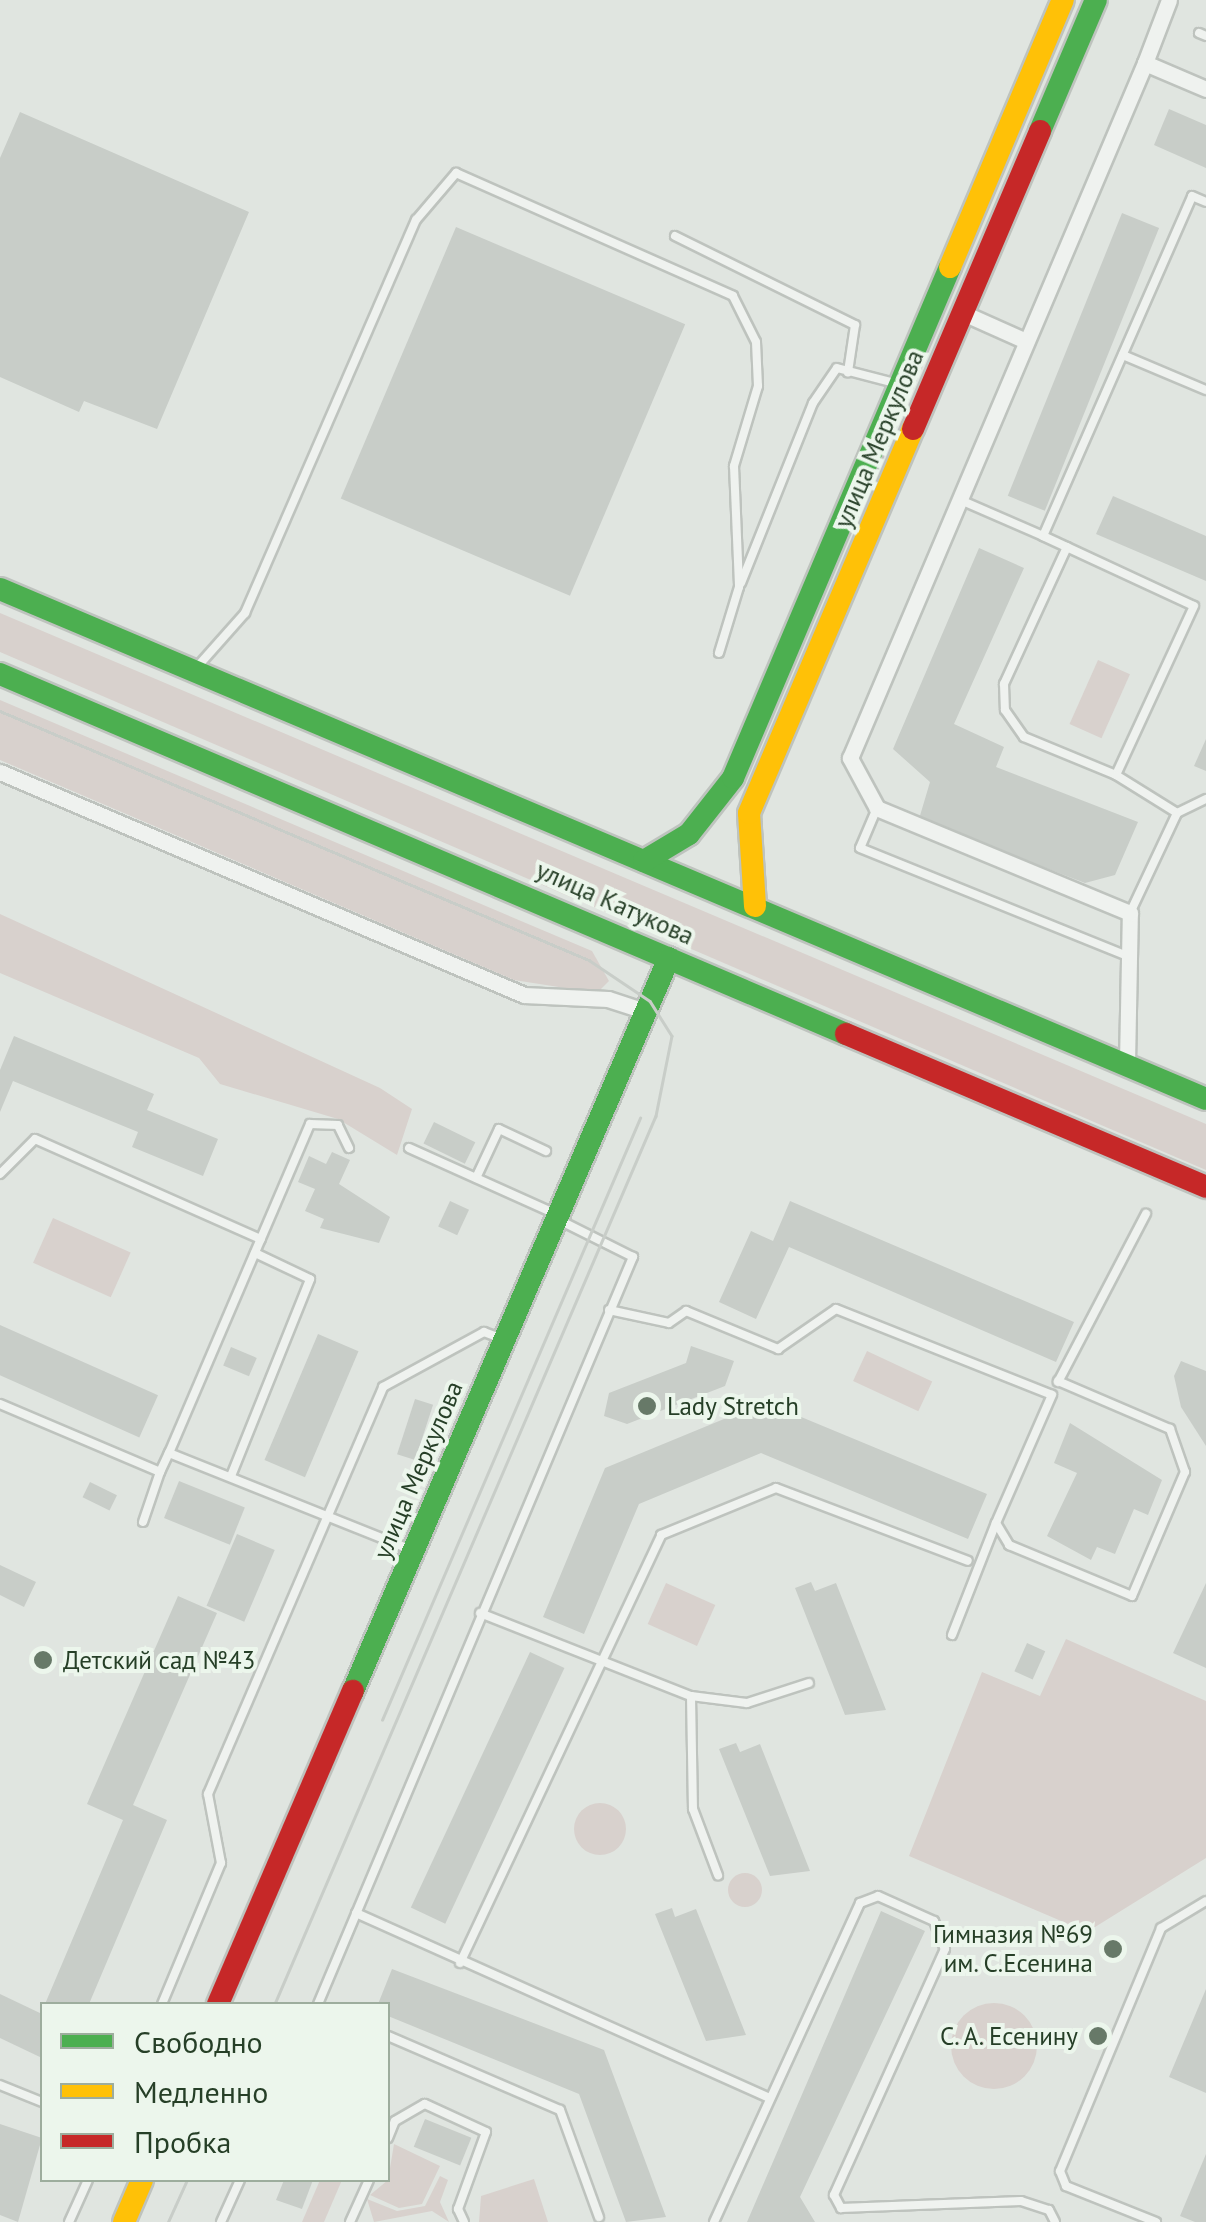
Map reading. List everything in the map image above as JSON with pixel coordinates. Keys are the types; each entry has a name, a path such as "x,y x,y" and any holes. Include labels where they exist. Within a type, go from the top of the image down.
{"street":[{"name":"улица Меркулова","path":"644,861 689,834 733,778 904,384 1063,0"},
{"name":"улица Меркулова","path":"755,906 749,813 1096,0"},
{"path":"1127,1063 1122,954 1130,914 877,808 850,758 1169,0"},
{"path":"1144,63 1206,89"},
{"path":"963,313 1026,341"},
{"name":"улица Катукова","path":"0,589 1206,1099"},
{"name":"улица Катукова","path":"0,674 1206,1187"},
{"path":"0,772 524,994 608,998 646,1011"},
{"name":"улица Меркулова","path":"219,2002 669,958"},
{"path":"124,2222 141,2182"}],"lane":[{"path":"190,670 217,654 245,613 416,220 456,173 733,296 756,342 758,386 734,466 740,588"},
{"path":"1043,536 1192,196 1206,202"},
{"path":"675,236 855,325 848,372"},
{"path":"1124,355 1206,390"},
{"path":"719,653 812,403 836,368 904,384"},
{"path":"958,499 1194,606 1116,775"},
{"path":"1067,547 1004,684 1005,710 1024,737 1116,775 1177,813"},
{"path":"1130,914 1177,813 1206,799"},
{"path":"877,808 860,848 1122,954"},
{"path":"143,1522 160,1472 310,1124 338,1125 349,1148"},
{"path":"476,1178 499,1129 546,1151"},
{"path":"0,1174 34,1139 262,1239"},
{"path":"321,2002 480,1613 633,1257 409,1148"},
{"path":"952,1634 1058,1382 1146,1214"},
{"path":"231,1476 310,1279 256,1253"},
{"path":"608,1310 669,1323 686,1311 778,1350 836,1309 1052,1395"},
{"path":"163,2002 221,1863 208,1794 383,1388 484,1332 504,1340"},
{"path":"996,1523 1010,1545 1132,1596 1185,1472 1170,1429 1058,1382"},
{"path":"0,1404 160,1472"},
{"path":"169,1453 413,1551"},
{"path":"460,1963 661,1535 776,1488 968,1561"},
{"path":"480,1613 601,1665 691,1696 747,1704 809,1683"},
{"path":"691,1696 692,1809 718,1875"},
{"path":"714,2222 860,1903 878,1896 934,1920 946,1948 834,2195 842,2208 1021,2201 1050,2210 1055,2222"},
{"path":"1156,2222 1066,2186 1060,2171 1161,1928 1206,1901"},
{"path":"356,1914 770,2098"},
{"path":"390,2037 560,2110 599,2218"},
{"path":"0,2085 40,2101"},
{"path":"390,2133 395,2121 424,2104 486,2132 458,2209 464,2222"},
{"path":"69,2222 87,2182"},
{"path":"222,2222 239,2182"},
{"path":"350,2222 368,2182"}],"shaded area":[{"path":"0,613 1206,1124 1206,1170 0,652"},
{"path":"1098,660 1130,674 1102,738 1070,724"},
{"path":"0,700 592,951 609,981 597,993 514,980 0,760"},
{"path":"0,914 380,1088 412,1109 397,1155 338,1119 220,1084 199,1058 0,973"},
{"path":"53,1218 131,1253 111,1297 33,1263"},
{"path":"867,1351 932,1381 918,1411 853,1381"},
{"path":"666,1583 715,1605 697,1646 648,1624"},
{"path":"1066,1639 1206,1701 1206,1858 1087,1932 909,1856 982,1672 1040,1696"},
{"path":"600,1803 619,1810 626,1829 619,1848 600,1855 581,1848 574,1829 581,1810"},
{"path":"745,1873 757,1878 762,1890 757,1902 745,1907 733,1902 728,1890 733,1878"},
{"path":"994,2003 1024,2016 1037,2046 1024,2076 994,2089 964,2076 951,2046 964,2016"},
{"path":"394,2144 440,2166 422,2204 399,2208 370,2195 390,2182"},
{"path":"440,2176 448,2180 440,2202 449,2222 432,2211 374,2222 367,2199 397,2211 425,2206"},
{"path":"534,2179 548,2222 479,2222 481,2196"},
{"path":"319,2182 341,2182 324,2222 302,2222"}],"building":[{"path":"1169,109 1206,125 1206,168 1154,145"},
{"path":"20,112 249,212 157,429 84,401 79,412 0,377 0,158"},
{"path":"1122,213 1159,228 1045,511 1008,496"},
{"path":"456,227 685,324 570,596 341,499"},
{"path":"1113,496 1206,536 1206,581 1096,534"},
{"path":"979,548 1024,568 954,724 1004,747 996,767 1138,822 1115,875 1085,883 919,819 930,782 893,749"},
{"path":"1206,739 1206,771 1194,766"},
{"path":"14,1036 154,1094 147,1110 218,1139 203,1176 132,1147 138,1132 13,1081 0,1112 0,1070"},
{"path":"434,1122 475,1142 465,1164 423,1144"},
{"path":"332,1152 350,1160 339,1184 390,1217 379,1243 320,1228 324,1219 305,1211 315,1189 298,1182 309,1156 326,1164"},
{"path":"450,1201 469,1210 457,1235 438,1226"},
{"path":"790,1201 1074,1322 1056,1362 789,1247 756,1319 719,1302 751,1231 773,1241"},
{"path":"0,1325 158,1395 139,1437 0,1375"},
{"path":"318,1334 359,1351 305,1477 264,1460"},
{"path":"691,1346 734,1361 725,1386 627,1424 604,1416 609,1393 686,1363"},
{"path":"231,1347 257,1358 249,1376 223,1365"},
{"path":"1181,1361 1206,1371 1206,1446 1181,1407 1174,1376"},
{"path":"415,1399 433,1405 415,1460 397,1454"},
{"path":"765,1402 987,1494 968,1539 761,1453 639,1504 584,1634 543,1617 605,1468"},
{"path":"1070,1423 1162,1480 1148,1515 1134,1509 1115,1554 1097,1547 1091,1560 1047,1536 1077,1473 1054,1463"},
{"path":"179,1481 245,1508 230,1545 164,1518"},
{"path":"90,1482 117,1495 110,1510 83,1497"},
{"path":"237,1534 275,1550 244,1622 207,1606"},
{"path":"0,1565 36,1582 24,1607 0,1595"},
{"path":"811,1582 815,1591 836,1583 886,1710 845,1715 795,1588"},
{"path":"1206,1583 1206,1668 1173,1653"},
{"path":"178,1596 217,1613 133,1805 167,1820 90,2002 46,2002 123,1820 87,1804"},
{"path":"1027,1643 1045,1651 1033,1679 1014,1671"},
{"path":"530,1652 564,1668 445,1924 411,1908"},
{"path":"736,1743 740,1752 760,1744 810,1871 770,1876 719,1749"},
{"path":"672,1908 675,1917 696,1909 746,2035 706,2041 655,1914"},
{"path":"881,1911 925,1931 800,2197 815,2222 747,2222"},
{"path":"392,1969 604,2050 666,2217 626,2222 579,2094 390,2017 390,2002 379,2002"},
{"path":"1206,1989 1206,2093 1169,2077"},
{"path":"0,1994 40,2013 40,2057 0,2038"},
{"path":"425,2119 471,2138 460,2166 414,2147"},
{"path":"0,2124 40,2137 40,2145 18,2222 0,2215"},
{"path":"1206,2154 1206,2222 1195,2222 1180,2216"},
{"path":"283,2182 312,2182 302,2209 276,2200"}],"tram line":[{"path":"0,711 589,960 650,1001 672,1036 656,1116 276,2002"},
{"path":"382,1720 640,1118"},
{"path":"168,2222 186,2182"}],"traffic: fast":[{"path":"1040,131 1096,0"},
{"path":"644,861 689,834 733,778 950,267"},
{"path":"0,589 1206,1099"},
{"path":"0,674 846,1034"},
{"path":"353,1691 669,958"}],"traffic: slow":[{"path":"950,267 1063,0"},
{"path":"755,906 749,813 913,429"},
{"path":"124,2222 141,2182"}],"traffic: jam":[{"path":"913,429 1040,131"},
{"path":"846,1034 1206,1187"},
{"path":"219,2002 353,1691"}],"place":[{"name":"Lady Stretch","path":"647,1406"},
{"name":"Детский сад №43","path":"43,1660"},
{"name":"Гимназия №69 им. С.Есенина","path":"1113,1949"},
{"name":"С. А. Есенину","path":"1098,2036"}]}
